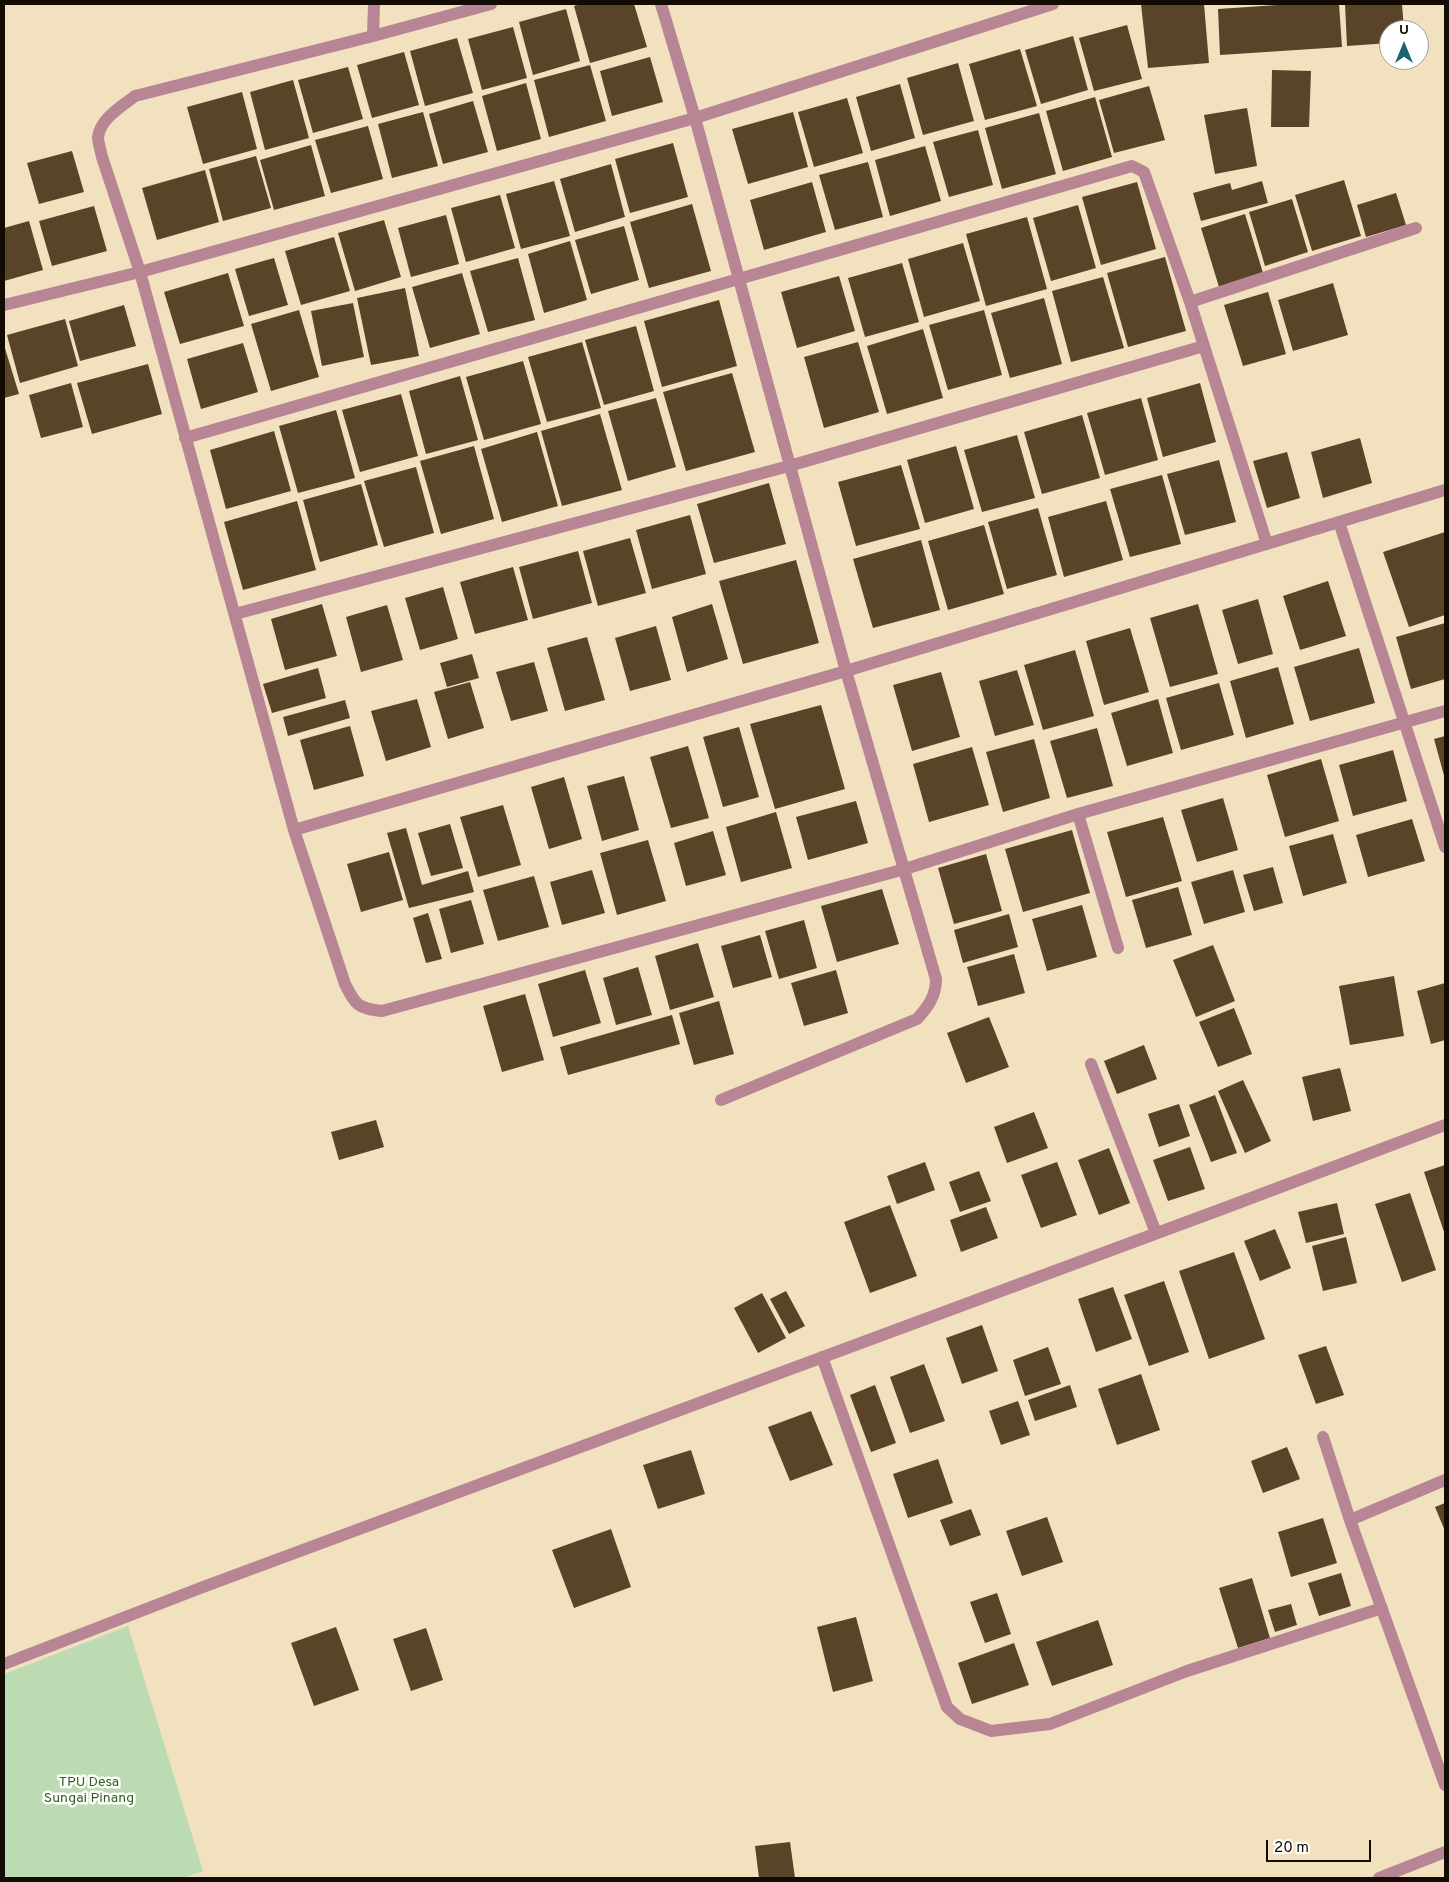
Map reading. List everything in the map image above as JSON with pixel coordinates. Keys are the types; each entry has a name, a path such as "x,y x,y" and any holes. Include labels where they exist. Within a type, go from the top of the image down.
{"street":[{"path":"373,36 374,4"},
{"path":"491,4 135,96 114,112 102,126 98,137 102,157 140,272 294,830 345,984 354,1002 366,1009 382,1011 905,869 1078,814 1445,711"},
{"path":"661,4 695,118 846,671 936,979 936,989 925,1010 917,1020 721,1100"},
{"path":"4,306 140,272 695,118 1053,4"},
{"path":"185,438 1132,166 1144,172 1190,302 1267,544"},
{"path":"1190,302 1416,228"},
{"path":"234,614 789,466 1204,346"},
{"path":"294,830 846,671 1445,490"},
{"path":"1338,522 1406,722 1445,847"},
{"path":"1078,814 1118,948"},
{"path":"1091,1064 1156,1233"},
{"path":"4,1664 202,1587 1445,1125"},
{"path":"822,1357 948,1707 960,1719 990,1731 1050,1724 1187,1671 1382,1608"},
{"path":"1323,1437 1350,1520 1445,1785"},
{"path":"1350,1520 1445,1480"},
{"path":"1379,1878 1445,1852"}],"green space":[{"name":"TPU Desa Sungai Pinang","path":"128,1626 203,1871 183,1878 4,1878 4,1674"}],"building":[{"path":"581,4 634,4 647,47 590,63 574,6"},
{"path":"1141,4 1204,4 1209,63 1148,68"},
{"path":"1292,4 1339,4 1342,47 1220,55 1218,9"},
{"path":"1345,4 1402,4 1403,20 1379,20 1379,44 1347,46"},
{"path":"566,9 580,61 533,75 519,22"},
{"path":"1127,25 1142,79 1094,91 1079,38"},
{"path":"513,27 527,78 482,90 468,39"},
{"path":"1073,36 1088,90 1041,104 1025,50"},
{"path":"457,38 473,93 425,106 410,51"},
{"path":"1020,49 1037,106 985,120 969,64"},
{"path":"404,52 419,105 372,118 357,65"},
{"path":"650,57 663,102 612,116 600,71"},
{"path":"958,63 974,121 923,135 907,78"},
{"path":"590,65 606,121 549,137 534,80"},
{"path":"348,67 363,119 313,133 298,80"},
{"path":"1272,70 1311,71 1309,127 1271,127"},
{"path":"293,80 309,138 265,150 250,92"},
{"path":"526,83 541,139 497,151 482,96"},
{"path":"900,84 915,138 871,151 856,97"},
{"path":"1149,86 1165,140 1114,153 1099,100"},
{"path":"242,92 257,149 203,164 187,107"},
{"path":"1095,97 1112,157 1063,171 1046,111"},
{"path":"847,98 863,153 814,167 798,112"},
{"path":"473,101 488,152 443,164 429,114"},
{"path":"1247,108 1257,166 1215,174 1204,115"},
{"path":"423,112 438,166 392,178 378,124"},
{"path":"793,112 808,167 748,184 732,129"},
{"path":"1039,113 1056,174 1002,189 985,128"},
{"path":"368,126 383,179 331,193 315,140"},
{"path":"978,130 993,185 949,197 933,142"},
{"path":"673,143 688,197 630,213 615,159"},
{"path":"311,145 325,196 274,210 260,160"},
{"path":"925,146 941,201 890,216 875,160"},
{"path":"72,151 84,192 39,204 27,163"},
{"path":"256,156 271,208 223,221 209,169"},
{"path":"868,162 883,217 835,230 819,175"},
{"path":"611,164 625,217 575,232 560,179"},
{"path":"205,170 219,222 157,240 142,188"},
{"path":"1344,180 1361,236 1312,251 1295,195"},
{"path":"554,181 570,236 521,249 506,194"},
{"path":"1262,181 1268,203 1201,221 1193,193 1230,183 1232,190"},
{"path":"812,182 826,232 764,250 750,200"},
{"path":"1137,182 1156,249 1101,265 1082,197"},
{"path":"1396,193 1406,225 1366,237 1357,205"},
{"path":"500,195 515,248 466,262 451,208"},
{"path":"1292,199 1308,252 1265,266 1249,212"},
{"path":"692,204 711,271 649,288 630,222"},
{"path":"1078,205 1096,268 1051,281 1033,218"},
{"path":"94,206 107,251 52,266 39,221"},
{"path":"1245,214 1263,273 1219,287 1201,228"},
{"path":"446,215 459,264 411,277 398,228"},
{"path":"1027,217 1047,289 986,306 966,234"},
{"path":"384,220 401,277 355,291 338,233"},
{"path":"29,221 43,270 4,281 4,228"},
{"path":"624,226 639,280 591,294 575,240"},
{"path":"334,237 350,291 301,305 285,251"},
{"path":"570,241 587,300 544,313 528,254"},
{"path":"963,243 980,301 924,317 908,259"},
{"path":"1165,257 1186,331 1128,347 1107,273"},
{"path":"274,258 288,305 249,316 235,269"},
{"path":"518,258 535,320 488,332 470,271"},
{"path":"902,263 919,322 865,337 848,278"},
{"path":"228,273 244,326 180,344 164,292"},
{"path":"462,273 480,334 430,348 412,287"},
{"path":"839,276 855,331 797,348 781,292"},
{"path":"1103,277 1124,348 1071,362 1052,291"},
{"path":"1333,283 1348,335 1293,351 1278,300"},
{"path":"405,288 419,356 371,365 357,298"},
{"path":"1268,292 1286,354 1243,366 1224,305"},
{"path":"1044,298 1062,364 1010,378 991,313"},
{"path":"719,300 737,366 662,387 644,321"},
{"path":"353,303 364,357 322,366 311,311"},
{"path":"124,305 136,346 80,361 69,321"},
{"path":"299,310 319,377 271,391 251,324"},
{"path":"984,310 1002,375 948,390 929,325"},
{"path":"65,319 78,366 20,383 7,335"},
{"path":"636,326 654,391 604,405 585,340"},
{"path":"923,329 943,398 887,414 867,346"},
{"path":"582,342 601,408 547,422 528,357"},
{"path":"858,342 879,412 824,428 804,357"},
{"path":"243,343 258,392 201,409 187,359"},
{"path":"4,345 19,394 4,398"},
{"path":"523,361 541,424 484,440 466,377"},
{"path":"148,364 162,414 92,434 77,383"},
{"path":"732,373 755,452 686,471 663,392"},
{"path":"460,376 478,440 426,454 409,391"},
{"path":"71,383 83,427 41,438 29,395"},
{"path":"1200,383 1216,442 1163,457 1147,398"},
{"path":"401,394 418,456 360,472 342,410"},
{"path":"656,398 676,467 628,481 608,411"},
{"path":"1141,398 1158,460 1105,475 1087,413"},
{"path":"336,410 355,478 298,493 279,426"},
{"path":"600,414 622,490 562,506 541,431"},
{"path":"1082,415 1100,478 1042,494 1024,432"},
{"path":"274,431 291,491 226,509 210,450"},
{"path":"537,432 558,506 502,522 481,449"},
{"path":"1017,435 1035,498 982,512 964,450"},
{"path":"1360,438 1372,483 1323,498 1311,452"},
{"path":"474,446 494,519 441,534 420,461"},
{"path":"956,446 974,509 925,523 907,460"},
{"path":"1287,452 1300,498 1267,508 1253,461"},
{"path":"1219,460 1236,522 1185,535 1167,474"},
{"path":"901,465 920,529 856,546 838,482"},
{"path":"416,467 434,533 384,547 364,481"},
{"path":"1162,475 1181,544 1130,557 1110,489"},
{"path":"769,483 786,544 714,563 697,504"},
{"path":"361,484 378,545 320,562 303,500"},
{"path":"297,501 316,570 243,590 224,522"},
{"path":"1106,501 1123,560 1064,577 1048,517"},
{"path":"1038,508 1057,575 1007,589 988,522"},
{"path":"690,515 706,574 652,589 636,530"},
{"path":"984,525 1004,594 948,610 928,541"},
{"path":"1445,532 1445,615 1409,627 1383,552"},
{"path":"630,538 646,593 598,606 583,551"},
{"path":"921,540 940,610 873,628 853,559"},
{"path":"578,551 592,603 533,619 519,567"},
{"path":"796,560 819,643 743,664 719,581"},
{"path":"513,567 528,620 475,634 460,582"},
{"path":"1328,581 1346,636 1300,650 1283,596"},
{"path":"443,587 458,639 420,650 405,598"},
{"path":"1258,599 1273,654 1238,664 1222,610"},
{"path":"322,604 337,656 285,670 271,619"},
{"path":"712,604 728,659 687,672 672,617"},
{"path":"1198,604 1218,674 1170,687 1150,618"},
{"path":"387,605 403,660 361,672 346,617"},
{"path":"1445,623 1445,679 1411,689 1396,637"},
{"path":"656,626 671,680 630,691 615,638"},
{"path":"1130,628 1149,692 1104,705 1086,641"},
{"path":"587,637 605,700 565,711 547,648"},
{"path":"1359,648 1375,703 1310,721 1294,667"},
{"path":"1075,650 1094,716 1043,730 1024,665"},
{"path":"472,654 479,678 447,687 440,663"},
{"path":"534,662 548,711 511,721 496,672"},
{"path":"1278,667 1294,724 1246,738 1230,681"},
{"path":"318,668 326,698 272,713 263,684"},
{"path":"1017,670 1034,725 995,736 979,681"},
{"path":"941,672 960,737 912,751 893,685"},
{"path":"470,682 484,728 448,739 434,692"},
{"path":"1219,683 1234,735 1181,750 1166,698"},
{"path":"417,699 431,747 386,761 371,711"},
{"path":"1158,699 1173,753 1127,766 1111,713"},
{"path":"345,700 350,718 288,736 283,717"},
{"path":"821,705 845,789 775,809 750,724"},
{"path":"350,726 364,776 314,790 300,740"},
{"path":"739,727 759,797 723,807 703,737"},
{"path":"1097,728 1113,786 1067,798 1050,741"},
{"path":"1445,736 1445,779 1434,739"},
{"path":"1034,739 1050,798 1003,812 986,752"},
{"path":"688,746 709,818 671,828 650,757"},
{"path":"972,747 989,805 929,822 913,764"},
{"path":"1393,750 1407,801 1353,816 1339,765"},
{"path":"1321,759 1339,821 1285,837 1267,775"},
{"path":"624,776 639,830 602,841 587,786"},
{"path":"564,777 582,839 549,849 531,787"},
{"path":"1223,798 1238,850 1197,862 1181,810"},
{"path":"856,801 868,843 808,860 796,817"},
{"path":"503,805 521,865 478,877 460,817"},
{"path":"776,812 792,868 741,882 726,827"},
{"path":"1163,817 1182,881 1126,897 1107,832"},
{"path":"1412,819 1425,861 1368,877 1356,835"},
{"path":"450,824 463,868 431,876 418,833"},
{"path":"406,828 422,885 468,871 474,892 409,908 387,833"},
{"path":"1072,830 1090,893 1023,912 1005,849"},
{"path":"713,831 726,875 686,886 674,843"},
{"path":"1333,834 1347,883 1303,896 1289,846"},
{"path":"648,840 666,901 617,915 600,853"},
{"path":"389,852 403,900 361,912 347,864"},
{"path":"986,854 1002,911 954,924 938,868"},
{"path":"1273,867 1283,903 1254,911 1243,875"},
{"path":"592,870 605,913 562,925 550,882"},
{"path":"1233,870 1245,912 1204,924 1191,882"},
{"path":"534,876 549,927 498,941 483,890"},
{"path":"1178,887 1192,935 1146,948 1132,900"},
{"path":"882,889 899,944 837,962 821,906"},
{"path":"471,900 484,944 451,953 439,909"},
{"path":"1082,905 1097,957 1047,971 1032,919"},
{"path":"428,913 442,959 426,963 413,918"},
{"path":"1009,914 1018,947 963,963 954,930"},
{"path":"804,920 817,968 779,979 765,931"},
{"path":"760,935 772,977 733,988 721,946"},
{"path":"698,943 714,997 670,1010 655,956"},
{"path":"1213,945 1235,1001 1196,1017 1173,960"},
{"path":"1014,954 1025,993 978,1006 967,967"},
{"path":"638,967 652,1015 616,1025 603,978"},
{"path":"585,970 601,1023 553,1037 538,984"},
{"path":"836,970 848,1013 804,1026 791,983"},
{"path":"1394,976 1404,1036 1350,1045 1339,986"},
{"path":"1445,983 1445,1040 1431,1044 1417,991"},
{"path":"525,994 544,1060 502,1072 483,1006"},
{"path":"719,1001 734,1054 694,1065 679,1013"},
{"path":"1234,1008 1252,1054 1218,1067 1199,1022"},
{"path":"672,1015 680,1044 568,1075 560,1047"},
{"path":"989,1017 1009,1067 966,1083 947,1033"},
{"path":"1144,1045 1157,1079 1117,1094 1104,1061"},
{"path":"1340,1068 1351,1111 1313,1121 1302,1077"},
{"path":"1243,1080 1271,1141 1245,1153 1218,1091"},
{"path":"1215,1095 1237,1153 1211,1162 1189,1105"},
{"path":"1179,1104 1190,1136 1159,1147 1148,1114"},
{"path":"1034,1112 1048,1148 1007,1163 994,1127"},
{"path":"376,1120 384,1147 339,1160 331,1132"},
{"path":"1190,1147 1205,1189 1168,1201 1153,1160"},
{"path":"1109,1148 1130,1203 1099,1215 1078,1160"},
{"path":"925,1162 935,1190 897,1204 887,1176"},
{"path":"1057,1162 1077,1215 1041,1228 1021,1175"},
{"path":"1445,1165 1445,1235 1424,1172"},
{"path":"979,1171 991,1201 960,1212 949,1182"},
{"path":"1410,1193 1436,1270 1402,1282 1375,1204"},
{"path":"1337,1203 1344,1234 1306,1243 1298,1212"},
{"path":"890,1205 917,1276 870,1293 844,1222"},
{"path":"986,1207 998,1238 961,1252 950,1220"},
{"path":"1275,1229 1291,1268 1260,1281 1244,1241"},
{"path":"1346,1237 1357,1283 1323,1291 1312,1246"},
{"path":"1234,1252 1265,1339 1209,1359 1179,1271"},
{"path":"1164,1281 1189,1352 1149,1366 1124,1295"},
{"path":"1113,1287 1132,1339 1096,1352 1078,1299"},
{"path":"786,1291 805,1326 789,1334 770,1299"},
{"path":"762,1293 786,1338 758,1353 734,1308"},
{"path":"982,1325 998,1371 962,1384 946,1338"},
{"path":"1326,1346 1344,1395 1316,1404 1298,1355"},
{"path":"1048,1347 1061,1384 1025,1396 1013,1360"},
{"path":"924,1364 945,1421 910,1433 890,1377"},
{"path":"1141,1374 1160,1430 1117,1445 1098,1389"},
{"path":"875,1385 896,1443 871,1452 850,1395"},
{"path":"1070,1385 1077,1407 1035,1421 1028,1400"},
{"path":"1018,1401 1030,1435 1001,1445 989,1411"},
{"path":"811,1411 833,1465 790,1481 768,1427"},
{"path":"1287,1447 1300,1479 1263,1493 1251,1461"},
{"path":"691,1450 705,1494 658,1509 643,1465"},
{"path":"938,1459 953,1503 908,1518 893,1474"},
{"path":"1445,1503 1445,1531 1435,1507"},
{"path":"971,1509 981,1535 950,1546 940,1520"},
{"path":"1047,1517 1063,1562 1022,1576 1006,1531"},
{"path":"1323,1518 1337,1563 1291,1577 1278,1532"},
{"path":"611,1529 631,1587 574,1608 552,1550"},
{"path":"1341,1573 1351,1606 1319,1616 1308,1583"},
{"path":"1252,1578 1270,1638 1238,1648 1219,1588"},
{"path":"997,1593 1011,1634 985,1643 970,1602"},
{"path":"1291,1604 1297,1625 1275,1632 1268,1610"},
{"path":"856,1617 873,1681 833,1692 817,1627"},
{"path":"1098,1620 1113,1665 1052,1686 1036,1642"},
{"path":"336,1627 359,1690 314,1706 291,1643"},
{"path":"426,1628 443,1680 411,1691 393,1639"},
{"path":"1014,1643 1029,1685 972,1704 958,1663"},
{"path":"790,1842 795,1878 759,1878 755,1846"}]}
